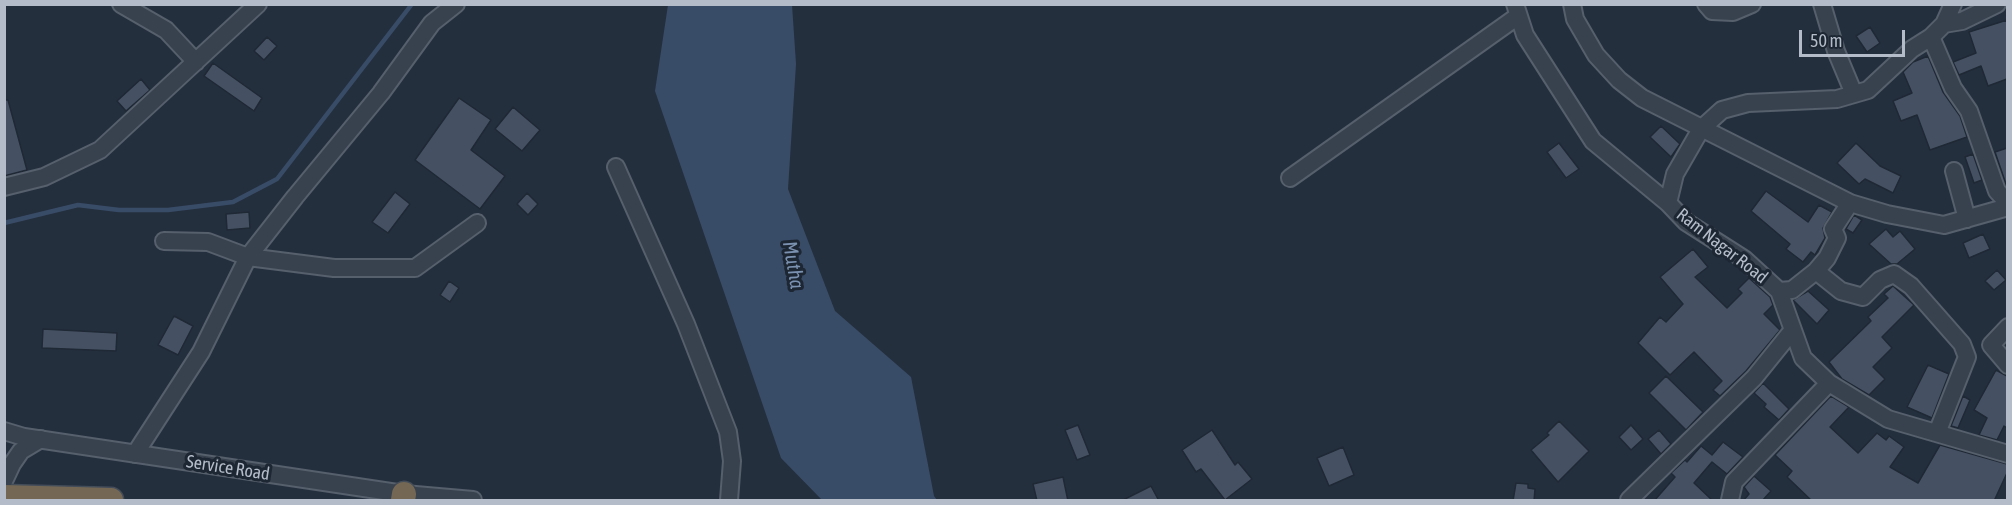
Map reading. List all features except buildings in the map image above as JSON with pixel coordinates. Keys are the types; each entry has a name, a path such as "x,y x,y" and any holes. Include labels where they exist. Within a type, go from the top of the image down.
{"highway":[{"path":"14,498 111,501"}],"street":[{"path":"121,4 166,30 196,62"},
{"path":"4,186 44,177 100,150 258,4"},
{"path":"135,453 201,352 248,257 381,93 432,23 456,4"},
{"path":"1572,4 1575,19 1596,55 1619,80 1642,98 1850,203 1887,214 1944,225 2007,207"},
{"path":"1706,4 1712,11 1733,12 1752,4"},
{"path":"1822,4 1836,51 1854,94"},
{"path":"1944,24 1953,4"},
{"path":"1944,24 1962,21 1997,4"},
{"path":"1290,178 1517,10 1525,35 1593,141 1668,203"},
{"name":"Ram Nagar Road","path":"1944,24 1931,37 1912,49 1875,86 1837,99 1748,103 1722,110 1701,129 1675,174 1668,203 1686,222 1744,259 1779,291 1803,358 1829,384 1888,419 2007,454"},
{"path":"1931,37 1953,88 1969,111 1997,192 2007,203"},
{"path":"616,167 686,324 728,432 732,461 729,501"},
{"path":"1954,171 1967,219"},
{"path":"1779,291 1792,290 1816,271 1837,238 1833,229 1850,203"},
{"path":"164,241 208,242 248,257 334,268 415,268 477,223"},
{"path":"1816,271 1841,291 1863,297 1880,280 1894,274 1911,286 1966,350 1967,357 1937,433"},
{"path":"2007,327 1991,345 2007,365"},
{"path":"1629,501 1754,378 1792,331"},
{"path":"1730,501 1734,482 1829,384"},
{"name":"Service Road","path":"4,431 41,439 404,497 473,501"},
{"path":"4,481 21,451 41,439"}],"water":[{"name":"Mutha","path":"668,5 792,5 796,64 788,189 835,311 911,377 934,496 937,500 822,500 781,458 655,91"}],"waterway":[{"path":"4,223 78,205 119,210 168,210 233,202 277,179 412,4"}]}
